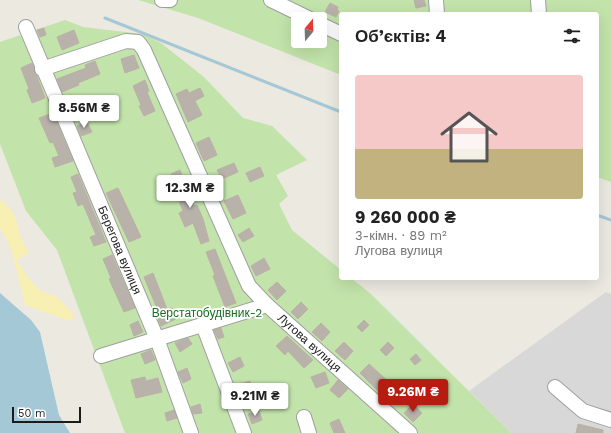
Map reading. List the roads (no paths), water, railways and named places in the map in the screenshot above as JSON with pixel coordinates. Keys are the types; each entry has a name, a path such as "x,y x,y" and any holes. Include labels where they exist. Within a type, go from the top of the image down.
{"street":[{"path":"162,0 170,0"},
{"path":"271,0 296,12"},
{"path":"436,0 437,12"},
{"path":"538,0 539,12"},
{"name":"Берегова вулиця","path":"26,27 42,69 157,339 191,433"},
{"path":"327,27 339,33"},
{"name":"Лугова вулиця","path":"42,69 126,41 138,42 144,50 249,286 267,305 410,433"},
{"path":"100,356 267,305"},
{"path":"203,325 244,433"},
{"path":"555,386 583,411 611,420"},
{"path":"304,417 309,433"}],"water":[{"path":"0,293 31,320 40,332 59,415 70,433 0,433"}],"waterway":[{"path":"105,18 339,111"},
{"path":"599,216 611,220"}],"park label":[{"name":"Верстатобудівник-2","path":"207,313"}]}
